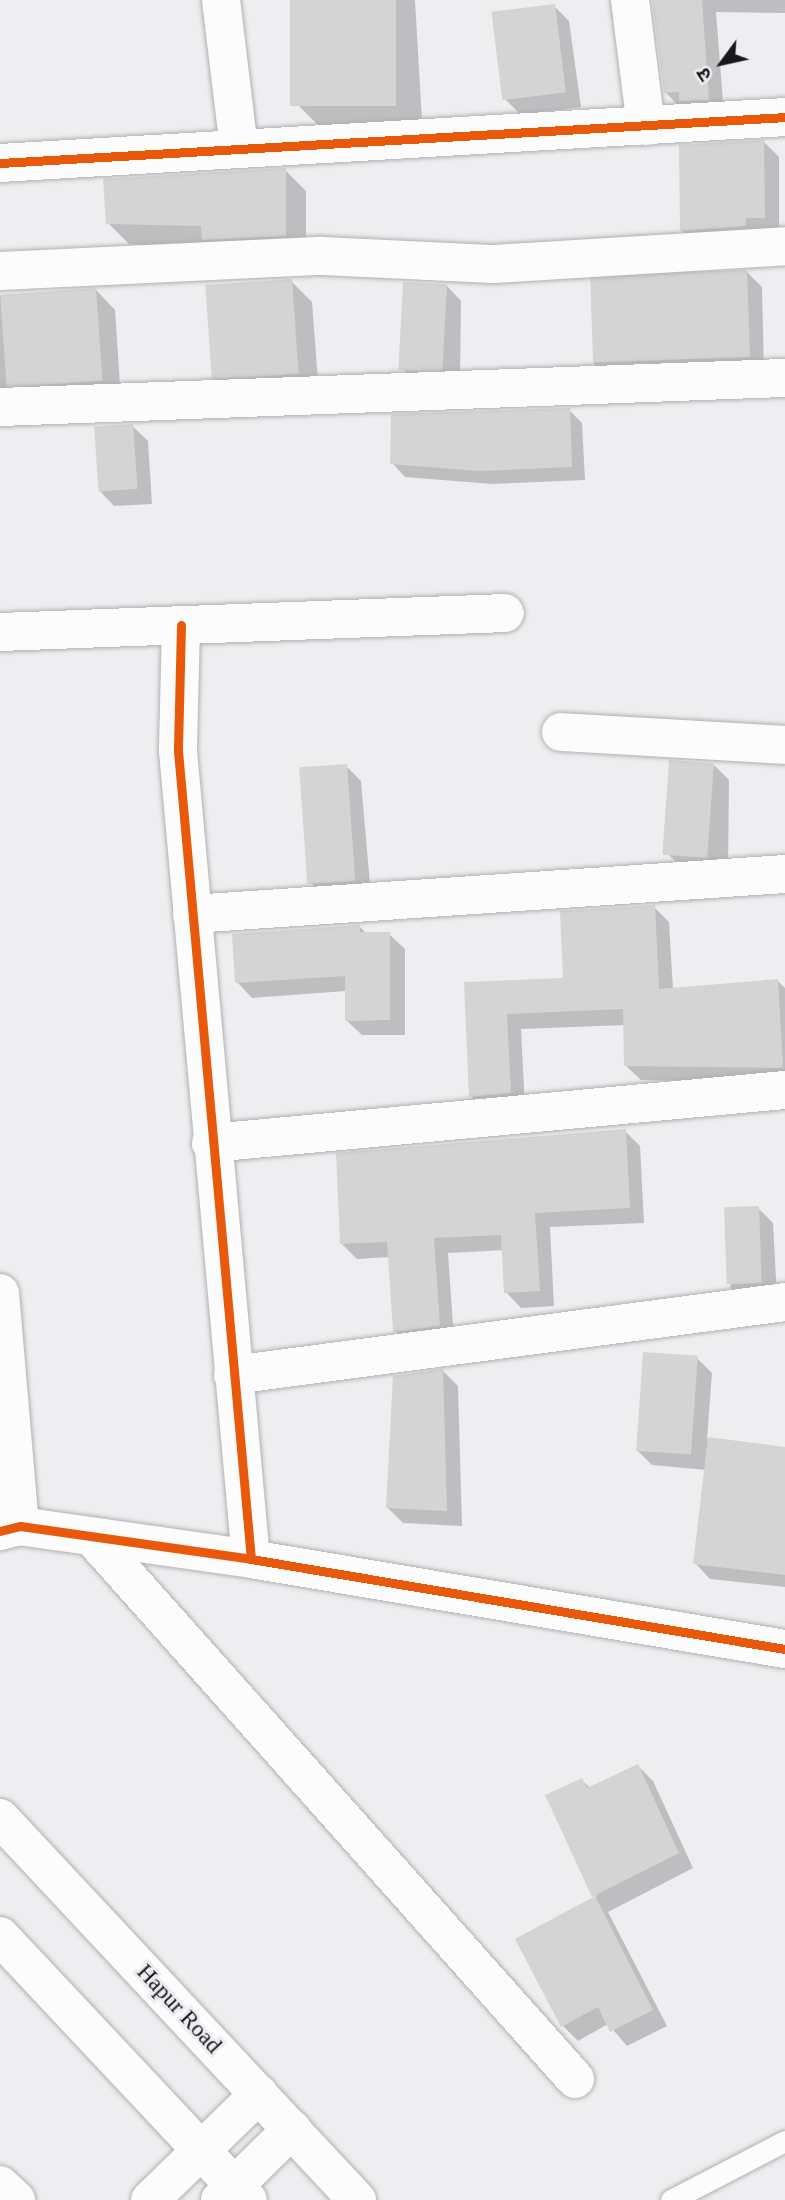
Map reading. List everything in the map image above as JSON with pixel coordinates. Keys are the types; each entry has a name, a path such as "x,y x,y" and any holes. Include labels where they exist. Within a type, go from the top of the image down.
{"street":[{"path":"221,0 240,149"},
{"path":"631,0 646,126"},
{"path":"0,163 785,117"},
{"path":"0,271 322,256 494,264 785,246"},
{"path":"0,407 785,378"},
{"path":"0,632 505,612"},
{"path":"181,625 178,751 211,1143 251,1559"},
{"path":"561,732 785,745"},
{"path":"192,914 785,874"},
{"path":"211,1143 785,1090"},
{"path":"0,1293 10,1529 92,1537 251,1559 785,1649"},
{"path":"233,1375 785,1302"},
{"path":"92,1537 575,2078"},
{"name":"Hapur Road","path":"0,1818 357,2200"},
{"path":"0,1936 201,2150 234,2195 292,2129"},
{"path":"150,2200 259,2094"}],"lane":[{"path":"671,2200 785,2141"}],"building":[{"path":"290,0 396,0 396,106 290,106"},
{"path":"652,0 702,0 709,100 679,101 679,92 664,93"},
{"path":"555,4 566,92 502,100 491,12"},
{"path":"764,140 765,218 746,218 746,226 680,231 679,145"},
{"path":"286,168 286,236 202,240 201,226 106,224 103,179"},
{"path":"747,270 750,357 593,362 590,275"},
{"path":"292,279 299,374 212,380 205,285"},
{"path":"403,282 447,284 442,372 398,370"},
{"path":"96,288 102,381 7,387 0,295"},
{"path":"570,408 572,467 478,471 390,464 391,414"},
{"path":"133,424 138,489 99,492 94,427"},
{"path":"669,760 714,763 707,858 662,855"},
{"path":"347,764 355,881 307,884 299,767"},
{"path":"655,905 659,989 778,979 783,1068 624,1066 623,1009 507,1014 511,1093 469,1097 464,982 563,978 560,911"},
{"path":"360,925 360,932 390,932 390,1020 345,1021 345,976 235,983 232,934"},
{"path":"626,1129 630,1208 535,1213 540,1291 504,1293 501,1235 434,1238 440,1326 393,1332 387,1242 340,1244 336,1153"},
{"path":"759,1206 762,1283 727,1284 724,1207"},
{"path":"643,1352 698,1356 691,1455 636,1451"},
{"path":"443,1369 447,1511 386,1508 393,1376"},
{"path":"708,1437 785,1447 785,1575 693,1564"},
{"path":"638,1764 679,1853 592,1897 545,1795 582,1778 587,1788"},
{"path":"595,1896 653,2010 610,2032 598,2007 561,2027 515,1939"}],"cycle path":[{"path":"0,163 785,117"},
{"path":"181,625 178,751 251,1559"},
{"path":"0,1531 20,1526 251,1559 785,1649"}]}
